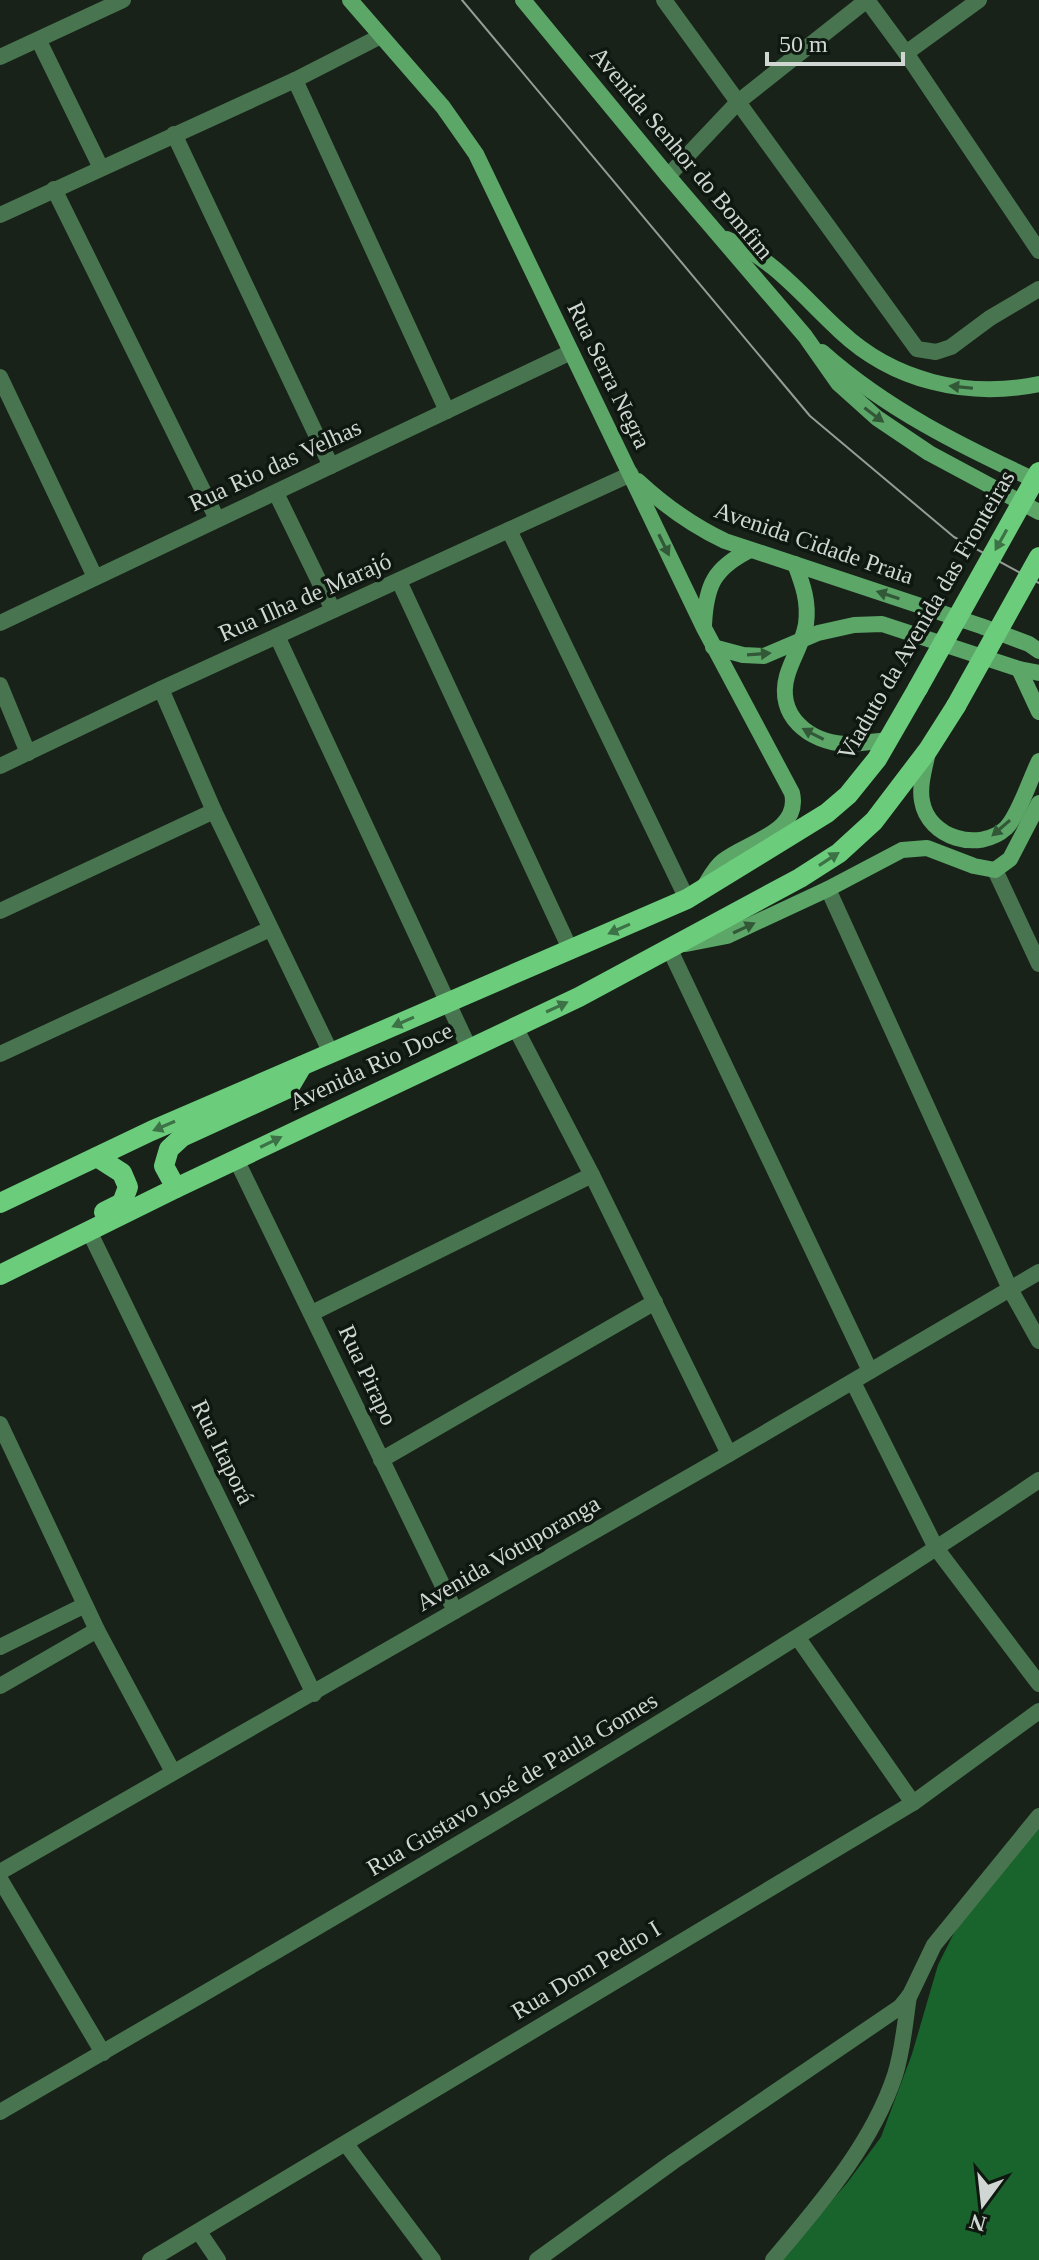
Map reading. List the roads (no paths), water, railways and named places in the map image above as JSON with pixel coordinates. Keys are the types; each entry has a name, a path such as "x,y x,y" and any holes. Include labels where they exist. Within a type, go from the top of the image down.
{"main road":[{"name":"Rua Serra Negra","path":"350,0 443,107 476,154 713,647 792,793"},
{"name":"Avenida Senhor do Bomfim","path":"523,0 805,336"},
{"path":"719,236 768,262 859,348 895,370 946,386 968,389 1039,384"},
{"path":"805,336 836,365 892,406 958,444 1039,482"},
{"path":"805,336 838,383 877,418 950,466 1039,512"},
{"name":"Viaduto da Avenida das Fronteiras","path":"741,865 827,813 863,778 889,740 1039,472"},
{"name":"Avenida Cidade Praia","path":"631,474 665,506 689,523 750,550 981,626 1029,644 1039,651"},
{"path":"704,628 712,584 725,564 750,550"},
{"path":"1039,557 928,750 921,801 931,820 947,834 967,840 990,837 1008,825 1039,761"},
{"path":"795,564 807,601 803,639 787,673 784,695 788,710 798,725 816,737 844,744 889,740"},
{"path":"713,647 743,655 764,656 803,639 854,625 882,624 1039,673"},
{"path":"1019,669 1039,712"},
{"name":"Avenida Rio Doce","path":"0,1275 236,1159 579,997 761,898 839,853 874,821 928,750"},
{"name":"Avenida Rio Doce","path":"695,894 721,862 783,825 792,812 792,793"},
{"path":"669,948 727,936 902,850 927,848 974,866 995,870 1010,859 1039,803"},
{"name":"Avenida Rio Doce","path":"0,1203 331,1053 571,951 695,894 741,865"},
{"path":"176,1188 164,1166 169,1149 182,1137 289,1088 302,1066"},
{"path":"0,1264 122,1203 128,1187 122,1173 97,1157"}],"street":[{"path":"0,57 123,0"},
{"path":"664,0 917,349 936,352 951,347 990,318 1039,289"},
{"path":"668,176 738,102 867,0 1039,251"},
{"path":"906,53 979,0"},
{"path":"0,215 295,80 381,36"},
{"path":"39,41 101,168"},
{"path":"295,80 447,411"},
{"path":"174,134 331,466"},
{"path":"54,189 217,519"},
{"name":"Rua Rio das Velhas","path":"0,623 571,352"},
{"path":"0,377 95,577"},
{"name":"Rua Ilha de Marajó","path":"0,766 631,474"},
{"path":"276,493 333,610"},
{"path":"509,530 695,894"},
{"path":"399,581 571,951"},
{"path":"277,636 469,1048"},
{"path":"0,685 28,753"},
{"path":"161,689 214,811 331,1053"},
{"path":"0,911 214,811"},
{"path":"995,870 1039,964"},
{"path":"828,889 1010,1289 1039,1341"},
{"path":"0,1054 270,929"},
{"path":"669,948 870,1371"},
{"path":"515,1027 592,1175 729,1454"},
{"name":"Rua Pirapo","path":"236,1159 455,1611"},
{"path":"312,1313 592,1175"},
{"name":"Rua Itaporá","path":"89,1231 314,1694"},
{"name":"Avenida Votuporanga","path":"0,1872 314,1694 1039,1272"},
{"path":"381,1460 655,1302"},
{"path":"853,1382 936,1548 1039,1684"},
{"path":"0,1424 97,1630 173,1772"},
{"name":"Rua Gustavo José de Paula Gomes","path":"0,2112 534,1800 798,1638 1039,1480"},
{"path":"0,1647 85,1605"},
{"path":"0,1686 97,1630"},
{"path":"798,1638 913,1803"},
{"name":"Rua Dom Pedro I","path":"150,2260 913,1803 1039,1711"},
{"path":"537,2260 674,2161 900,2007 910,1995 934,1945 1039,1816"},
{"path":"0,1879 103,2053"},
{"path":"773,2260 832,2186 881,2108 895,2075 910,1995"},
{"path":"346,2144 433,2260"},
{"path":"199,2232 218,2260"}],"tram line":[{"path":"462,0 810,416 954,537 1039,583"}]}
